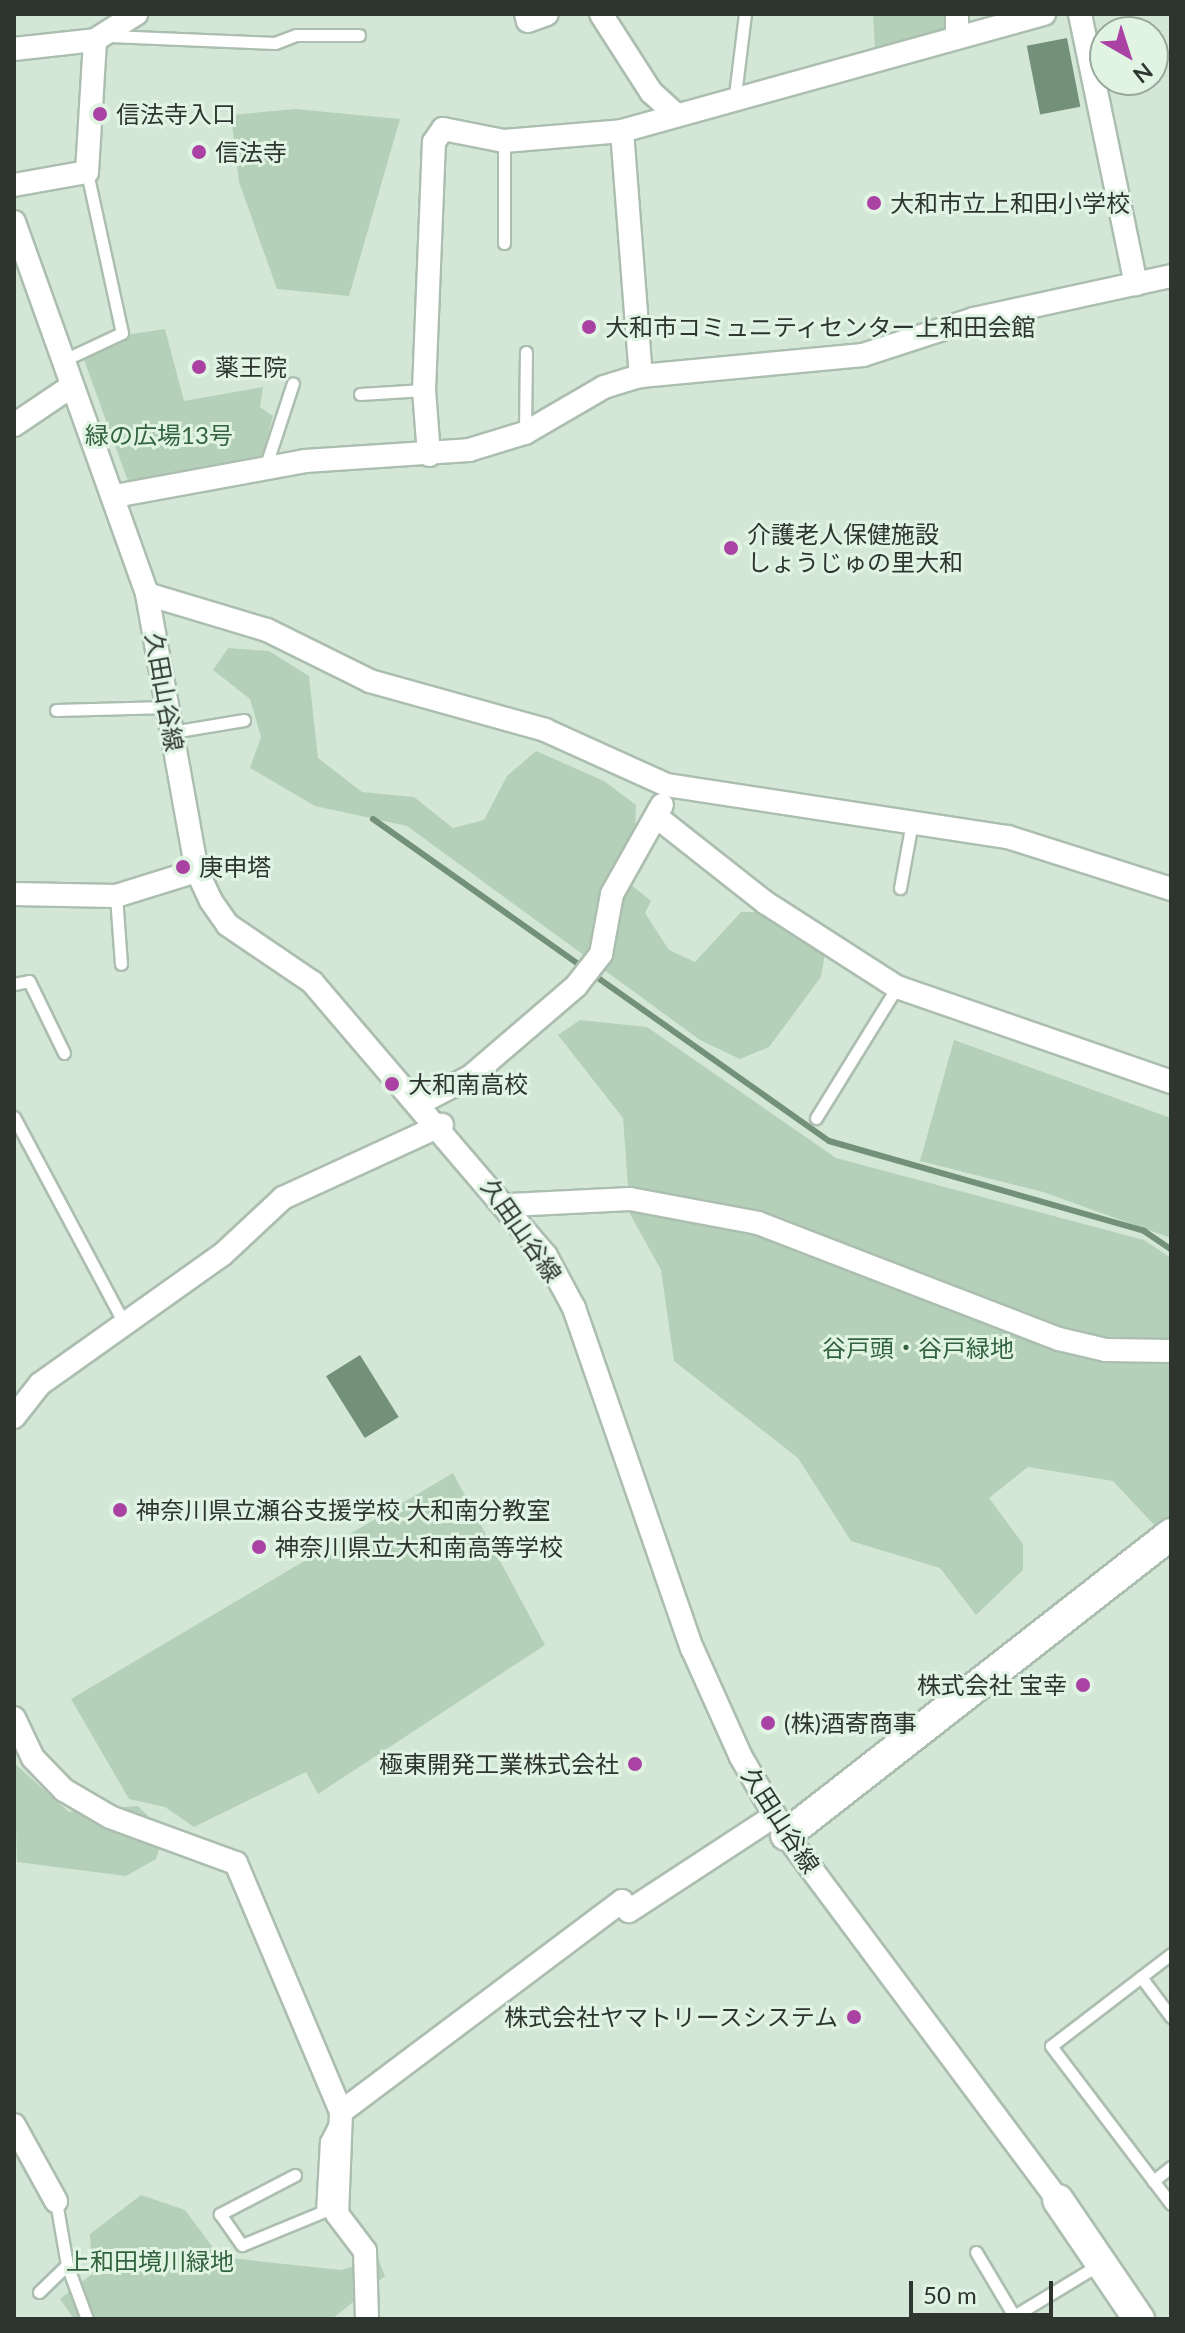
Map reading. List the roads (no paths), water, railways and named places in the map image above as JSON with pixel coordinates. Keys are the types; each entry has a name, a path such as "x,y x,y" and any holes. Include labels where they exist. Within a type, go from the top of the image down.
{"street":[{"path":"14,49 100,38 136,14"},
{"path":"526,14 528,21 547,14"},
{"path":"601,14 651,92 673,112"},
{"path":"429,455 424,390 434,142 443,129 504,141 622,131 673,112 957,25 1044,14"},
{"path":"1080,14 1136,284"},
{"path":"14,185 87,172 100,38"},
{"path":"622,131 641,376"},
{"name":"久田山谷線","path":"14,222 62,361 115,496 147,594 197,871 228,925 312,982 422,1102 510,1205 574,1308 692,1648 780,1825 1058,2200 1139,2319"},
{"path":"115,496 265,468 429,455 525,433 604,387 641,376 863,355 974,319 1171,276"},
{"path":"14,425 72,386"},
{"path":"147,594 267,630 370,681 545,730 667,785 1008,837 1171,889"},
{"path":"422,1102 470,1077 533,1016 576,986 609,934 612,894 658,818 667,785"},
{"path":"658,818 766,903 897,987 1171,1082"},
{"path":"14,894 116,896 197,871"},
{"path":"14,1417 40,1384 122,1319 223,1254 283,1198 442,1125"},
{"path":"510,1205 630,1199 758,1223 1059,1339 1106,1350 1171,1351"},
{"path":"341,2112 622,1901 629,1911 780,1825 1171,1534"},
{"path":"14,1718 33,1758 64,1790 110,1817 236,1863 341,2112 337,2214 365,2251 367,2319"},
{"path":"14,2125 56,2201"}],"lane":[{"path":"735,95 745,14"},
{"path":"100,38 275,43 296,35 359,35"},
{"path":"504,141 504,243"},
{"path":"62,361 122,333 87,172"},
{"path":"525,433 526,352"},
{"path":"265,468 293,383"},
{"path":"360,394 424,390"},
{"path":"56,710 167,707"},
{"path":"172,732 244,720"},
{"path":"900,888 912,822"},
{"path":"116,896 121,964"},
{"path":"14,984 29,981 64,1053"},
{"path":"816,1118 897,987"},
{"path":"14,1117 122,1319"},
{"path":"1171,1954 1051,2046 1171,2204"},
{"path":"1141,1977 1171,2017"},
{"path":"295,2175 220,2214 242,2245 322,2212 326,2141 341,2112"},
{"path":"1153,2181 1171,2167"},
{"path":"56,2201 67,2265 87,2319"},
{"path":"976,2252 1014,2316 1100,2264"},
{"path":"39,2292 67,2265"}],"waterway":[{"path":"373,819 829,1141 1144,1231 1171,1249"}],"place":[{"name":"信法寺入口","path":"100,114"},
{"name":"信法寺","path":"199,152"},
{"name":"大和市立上和田小学校","path":"874,203"},
{"name":"大和市コミュニティセンター上和田会館","path":"589,327"},
{"name":"薬王院","path":"199,367"},
{"name":"介護老人保健施設 しょうじゅの里大和","path":"731,548"},
{"name":"庚申塔","path":"183,867"},
{"name":"大和南高校","path":"392,1084"},
{"name":"神奈川県立瀬谷支援学校 大和南分教室","path":"120,1510"},
{"name":"神奈川県立大和南高等学校","path":"259,1547"},
{"name":"株式会社 宝幸","path":"1083,1685"},
{"name":"(株)酒寄商事","path":"768,1723"},
{"name":"極東開発工業株式会社","path":"635,1764"},
{"name":"株式会社ヤマトリースシステム","path":"854,2017"}],"park label":[{"name":"緑の広場13号","path":"159,435"},
{"name":"谷戸頭・谷戸緑地","path":"918,1348"},
{"name":"上和田境川緑地","path":"150,2261"}]}
